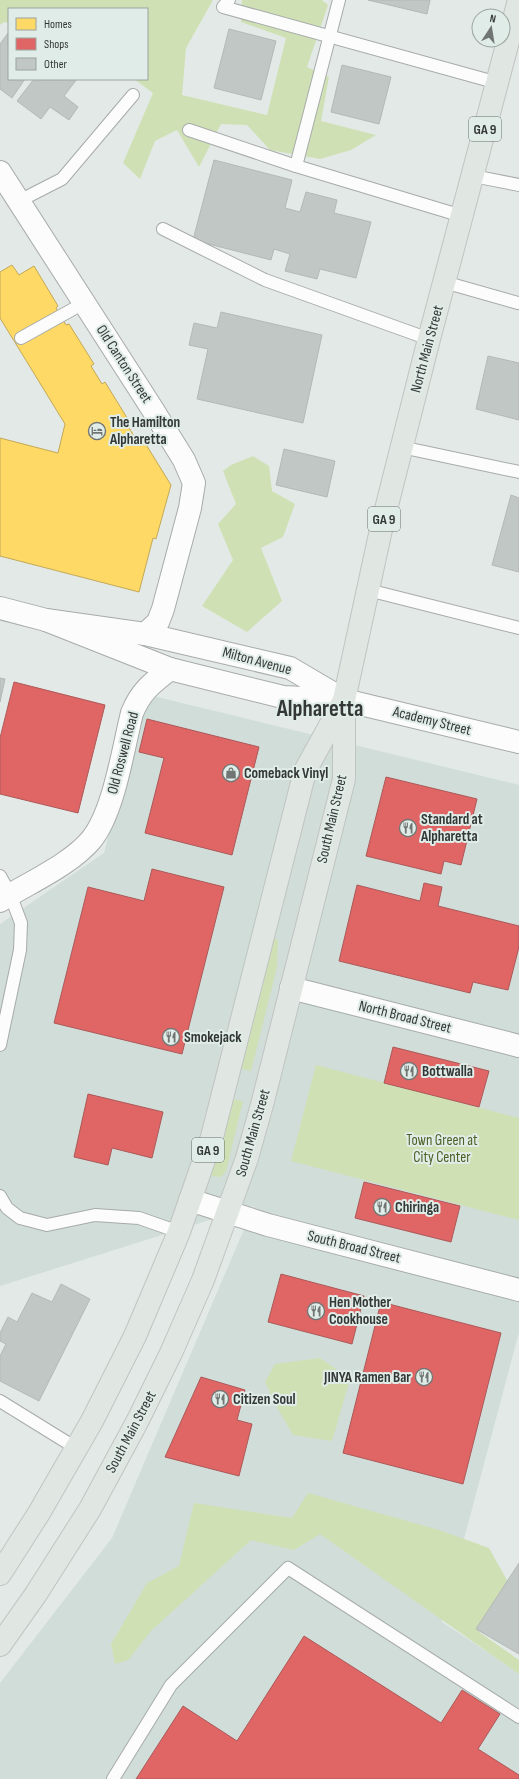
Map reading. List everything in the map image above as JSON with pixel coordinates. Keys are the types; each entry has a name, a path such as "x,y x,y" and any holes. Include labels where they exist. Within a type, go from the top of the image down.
{"main road":[{"name":"North Main Street","path":"344,700 368,590 429,339 519,0"},
{"name":"South Main Street","path":"0,1645 36,1594 90,1509 138,1422 171,1353 193,1302 228,1212 247,1158 292,988 344,779 344,700"},
{"name":"GA 9","path":"3,1561 39,1513 76,1448 135,1336 179,1232 212,1137 306,771 344,700"}],"street":[{"name":"Old Canton Street","path":"0,172 154,410 184,460 194,483 190,508 163,609 158,622 145,634"},
{"name":"Milton Avenue","path":"0,608 46,620 170,668 283,697 344,700"},
{"name":"Milton Avenue","path":"46,620 145,634 290,668 344,700"},
{"name":"Old Roswell Road","path":"3,890 45,874 74,855 90,840 101,825 109,804 132,713 136,704 147,688 170,668"},
{"name":"Academy Street","path":"344,700 519,742"},
{"name":"North Broad Street","path":"292,988 519,1046"},
{"name":"South Broad Street","path":"190,1200 268,1225 519,1290"}],"lane":[{"path":"229,0 223,7 498,83"},
{"path":"296,166 328,36 339,0"},
{"path":"19,201 62,179 133,95"},
{"path":"189,130 296,166 462,216"},
{"path":"473,176 519,185"},
{"path":"162,229 264,280 429,339"},
{"path":"444,282 518,303"},
{"path":"21,338 84,303"},
{"path":"402,448 519,472"},
{"path":"368,590 519,628"},
{"path":"0,1045 20,950 21,923 3,890"},
{"path":"0,1196 7,1208 20,1218 47,1225 95,1215 139,1218 179,1232"},
{"path":"0,1401 76,1448"},
{"path":"113,1779 171,1685 288,1568 519,1717"}],"shaded area":[{"path":"145,694 519,785 519,1332 442,1622 519,1673 519,1779 0,1779 0,1683 112,1538 254,1206 0,1286 0,924 104,853"}],"green space":[{"path":"0,0 213,0 186,48 182,95 267,115 286,38 241,22 242,0 322,0 328,5 307,67 329,77 321,121 376,135 351,150 320,159 270,150 247,125 221,124 199,167 177,130 155,141 140,179 123,163 153,93 135,80 148,80 148,8 8,8 8,23 4,22 0,25"},
{"path":"253,456 269,466 272,491 295,504 283,537 261,548 282,601 247,632 202,606 233,560 218,524 236,504 223,471 231,465"},
{"path":"273,938 278,940 277,967 251,1071 238,1068"},
{"name":"Town Green at City Center","path":"316,1065 519,1118 519,1220 291,1161"},
{"path":"230,1099 243,1101 226,1171 221,1177 212,1176 208,1171"},
{"path":"320,1358 350,1379 332,1441 293,1435 265,1382 275,1364"},
{"path":"308,1493 439,1530 489,1548 508,1582 479,1632 519,1660 519,1674 320,1534 294,1550 251,1540 151,1631 128,1660 115,1664 111,1644 147,1583 179,1566 194,1503 292,1518"}],"building: Homes":[{"name":"The Hamilton Alpharetta","path":"12,265 19,275 34,266 58,306 56,308 66,325 69,324 94,364 91,366 102,384 105,382 129,421 126,423 137,441 142,438 171,485 156,539 153,538 139,592 0,556 0,438 58,453 65,424 0,318 0,272"}],"building: Shops":[{"path":"14,682 105,705 78,813 0,794 0,738"},
{"path":"147,719 259,747 232,855 145,833 164,758 139,752"},
{"path":"386,777 477,799 461,865 444,861 441,874 366,856"},
{"path":"152,869 224,887 182,1054 54,1023 88,887 144,901"},
{"path":"424,883 442,887 438,906 519,926 519,947 508,990 473,982 470,993 339,961 357,885 420,901"},
{"path":"393,1047 489,1071 479,1107 384,1083"},
{"path":"88,1094 163,1112 152,1158 112,1148 108,1165 74,1157"},
{"path":"364,1182 460,1206 451,1242 355,1218"},
{"name":"Hen Mother Cookhouse","path":"281,1274 364,1296 352,1344 268,1322"},
{"path":"381,1302 501,1333 463,1484 343,1453"},
{"path":"201,1377 245,1390 237,1420 252,1424 239,1476 165,1457"},
{"path":"304,1636 441,1723 462,1690 500,1714 478,1749 519,1775 519,1779 136,1779 183,1706 237,1741"}],"building: Other":[{"path":"368,0 430,0 427,14"},
{"path":"229,29 276,41 261,100 214,88"},
{"path":"8,33 8,80 24,80 12,98 0,89 0,44"},
{"path":"342,65 391,77 379,124 331,112"},
{"path":"33,80 76,80 64,96 78,107 69,120 50,107 41,119 17,101"},
{"path":"214,160 292,180 285,208 300,212 306,192 337,200 334,213 371,222 356,278 320,269 317,279 285,271 290,254 274,249 271,260 193,240"},
{"path":"221,312 322,335 303,423 197,399 208,349 189,345 194,323 217,328"},
{"path":"488,356 519,363 519,420 476,409"},
{"path":"284,449 335,461 327,497 276,485"},
{"path":"511,495 519,498 519,572 492,565"},
{"path":"0,678 5,679 0,702"},
{"path":"61,1284 90,1299 39,1401 0,1381 0,1356 6,1344 0,1341 0,1333 8,1317 17,1322 32,1293 52,1302"},
{"path":"519,1563 519,1654 476,1629"}],"place":[{"name":"The Hamilton Alpharetta","path":"97,431"},
{"name":"Comeback Vinyl","path":"231,773"},
{"name":"Standard at Alpharetta","path":"408,828"},
{"name":"Smokejack","path":"171,1037"},
{"name":"Bottwalla","path":"409,1071"},
{"name":"Chiringa","path":"382,1207"},
{"name":"Hen Mother Cookhouse","path":"316,1311"},
{"name":"JINYA Ramen Bar","path":"424,1377"},
{"name":"Citizen Soul","path":"220,1399"}],"district":[{"name":"Alpharetta","path":"320,709"}]}
